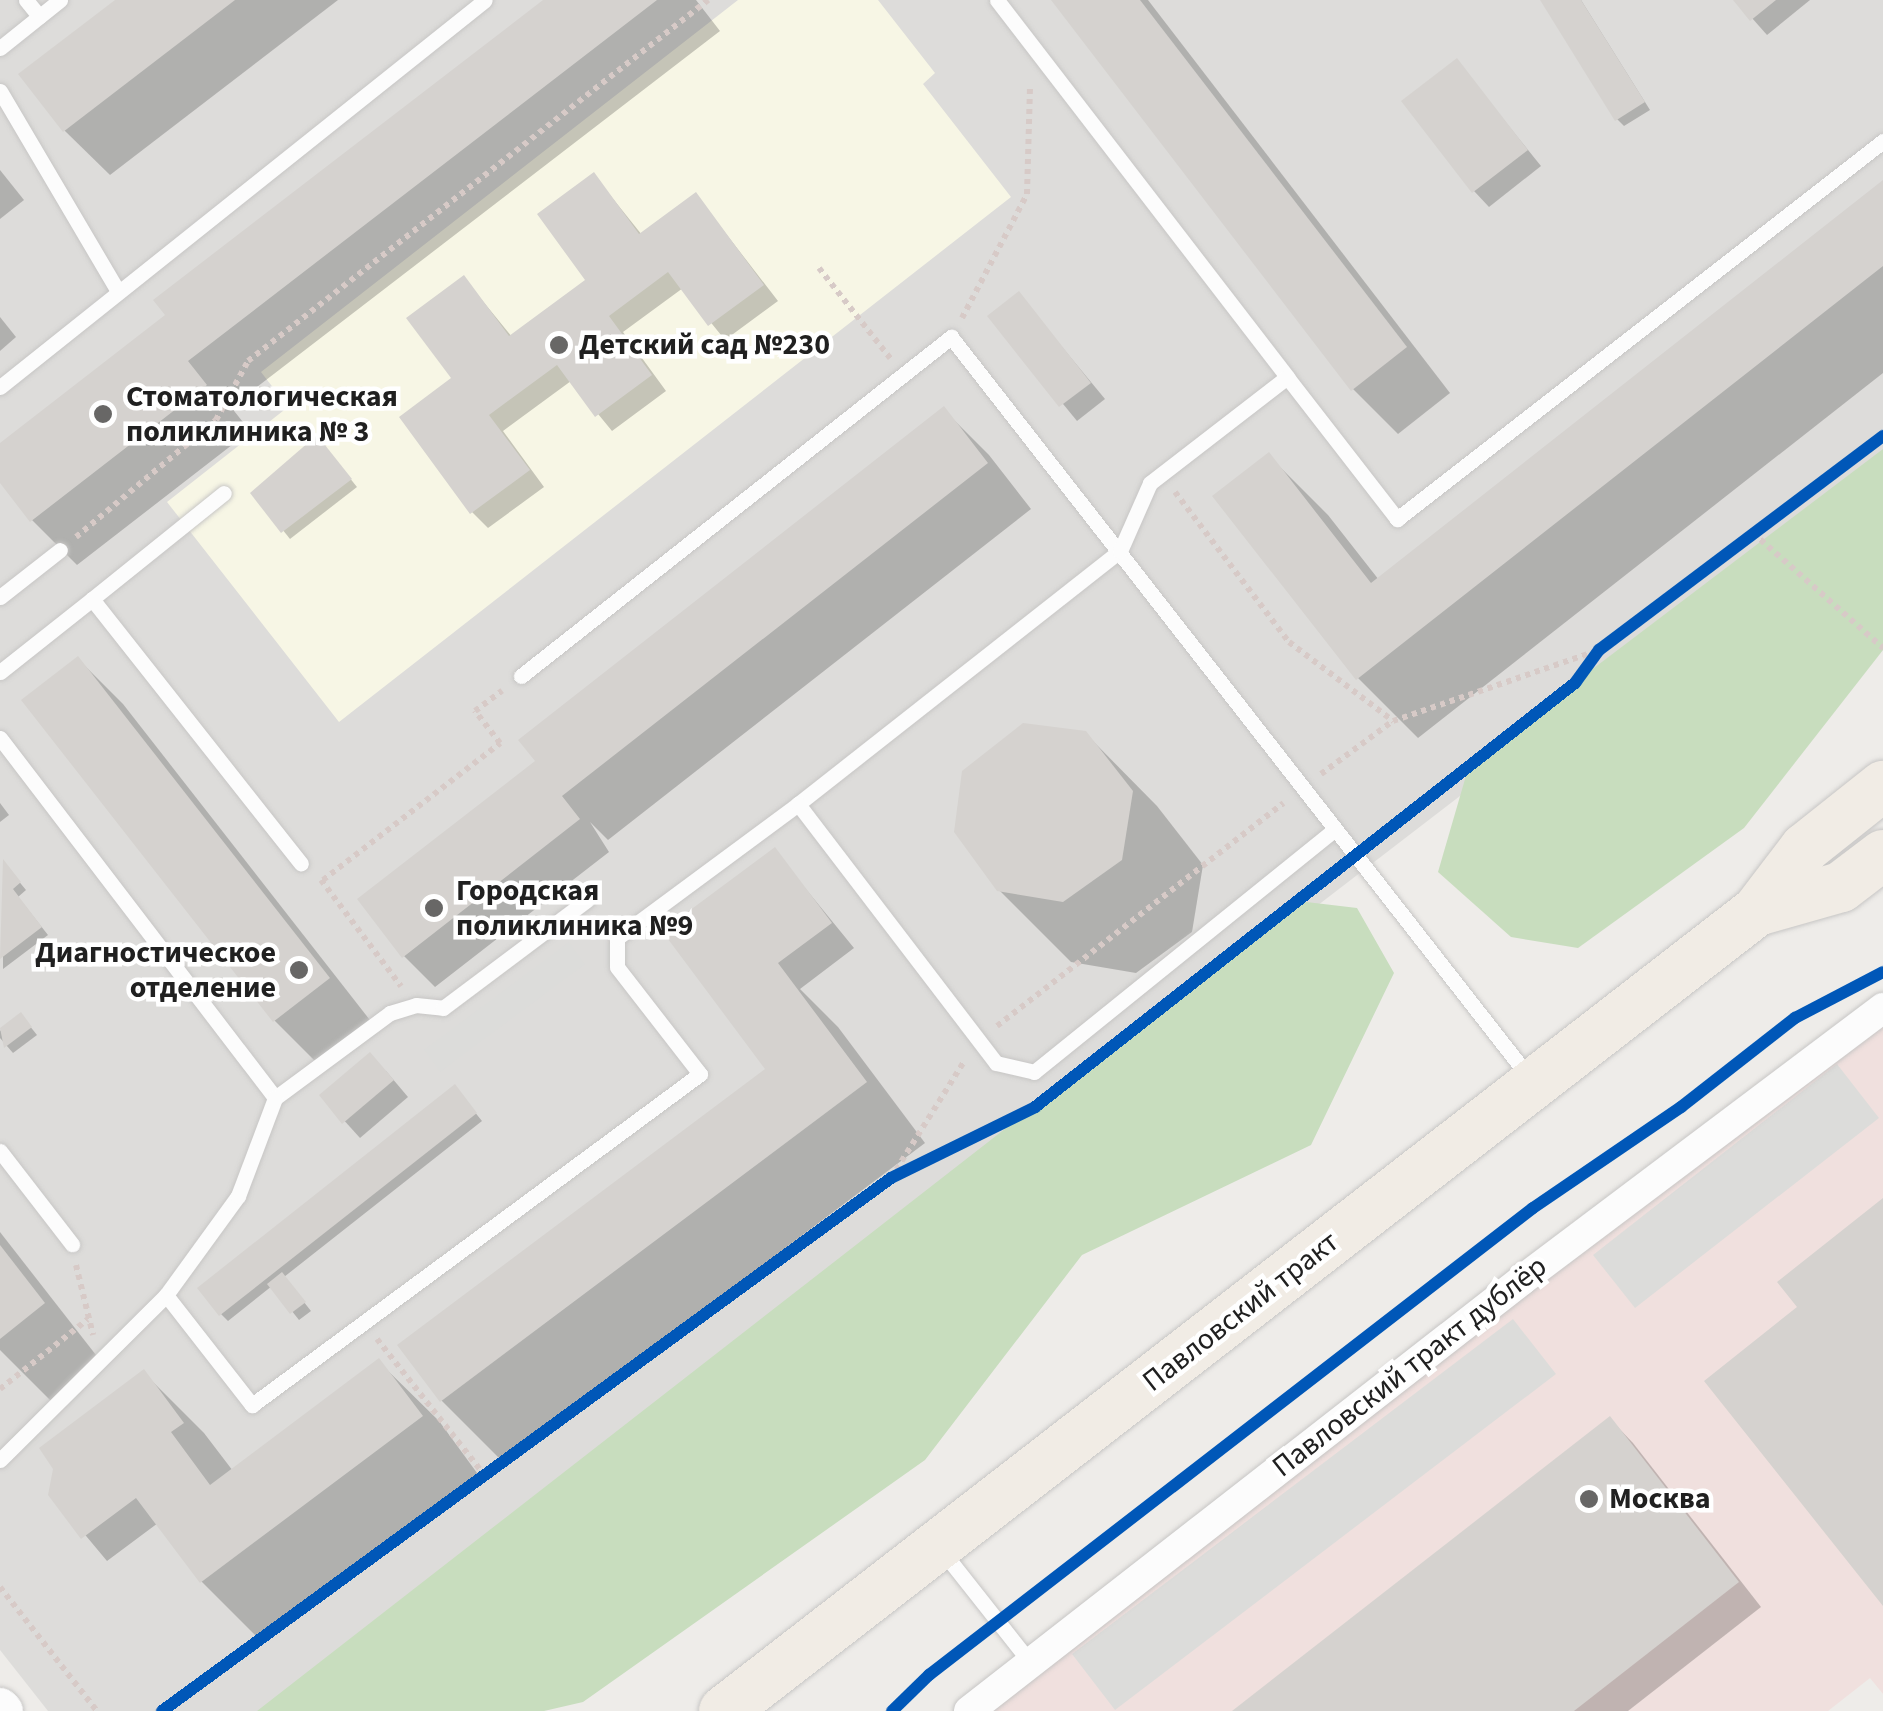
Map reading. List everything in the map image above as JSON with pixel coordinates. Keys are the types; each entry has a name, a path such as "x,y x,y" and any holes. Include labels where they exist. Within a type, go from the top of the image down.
{"main road":[{"name":"Павловский тракт","path":"724,1711 1757,912 1805,848 1883,786"},
{"name":"Павловский тракт","path":"1757,912 1841,886 1883,855"}],"street":[{"name":"Павловский тракт дублёр","path":"969,1711 1522,1280 1883,1008"}],"lane":[{"path":"26,0 39,16"},
{"path":"0,48 60,0"},
{"path":"0,387 485,0"},
{"path":"996,0 1397,518 1883,141"},
{"path":"0,91 118,290"},
{"path":"522,676 951,336 1534,1084"},
{"path":"166,1296 252,1405 700,1074 617,967 617,938 798,804 1120,551 1150,483 1287,377"},
{"path":"0,672 224,493"},
{"path":"3,588 60,550"},
{"path":"92,599 301,864"},
{"path":"0,738 275,1098"},
{"path":"798,804 996,1063 1034,1072 1334,830"},
{"path":"0,1460 166,1296 238,1196 275,1098 390,1013 416,1005 442,1008 587,900"},
{"path":"0,1151 72,1244"},
{"path":"938,1546 1030,1662"}],"path":[{"path":"60,550 216,420 248,361 708,0"},
{"path":"951,336 1028,194 1031,44"},
{"path":"819,268 903,375"},
{"path":"1583,672 1599,650 1883,436"},
{"path":"1162,474 1289,642 1392,721"},
{"path":"1754,534 1883,648"},
{"path":"891,1178 978,1040 1302,788 1392,721 1599,650"},
{"path":"322,881 500,743 475,712 522,676"},
{"path":"301,864 322,881 416,1005"},
{"path":"892,1711 929,1675 1533,1208 1681,1106 1794,1018 1848,990"},
{"path":"162,1711 891,1178 923,1162"},
{"path":"72,1244 100,1360"},
{"path":"0,1389 88,1319"},
{"path":"364,1322 486,1477"},
{"path":"0,1587 98,1711"}],"shaded area":[{"path":"0,0 1883,0 1883,471 269,1711 48,1711 0,1650"},
{"name":"Детский сад №230","path":"738,0 878,0 935,73 923,84 1011,197 339,722 167,502 288,407 261,372"},
{"path":"569,942 585,964 440,1072 424,1050"},
{"path":"1883,1015 1883,1694 1870,1678 1828,1711 977,1711"},
{"path":"1837,1064 1879,1118 1635,1308 1593,1255"},
{"path":"1513,1319 1556,1374 1115,1710 1072,1654"}],"green space":[{"path":"1883,449 1883,650 1744,828 1578,948 1511,937 1438,872 1470,762"},
{"path":"1298,901 1357,908 1394,973 1311,1145 1082,1255 925,1460 583,1702 544,1711 257,1711"}],"building":[{"path":"115,0 235,0 63,132 18,74"},
{"path":"543,0 657,0 188,361 207,385 30,522 0,483 0,443 165,315 153,300"},
{"path":"1051,0 1140,0 1407,347 1351,391"},
{"path":"1540,0 1581,0 1645,102 1615,121"},
{"path":"1733,0 1776,0 1750,21"},
{"path":"1457,58 1528,150 1472,193 1401,101"},
{"path":"594,172 639,234 696,192 764,285 708,326 668,272 609,316 652,375 595,417 557,365 489,415 530,470 470,514 399,417 451,378 406,318 464,275 509,336 585,280 537,214"},
{"path":"1883,180 1883,266 1356,680 1212,496 1269,452 1371,583"},
{"path":"1019,291 1091,383 1059,407 987,316"},
{"path":"944,406 988,463 562,796 580,819 402,958 357,899 535,761 518,740"},
{"path":"317,435 352,479 281,533 250,493"},
{"path":"78,656 330,978 273,1022 21,700"},
{"path":"1023,723 1086,731 1133,791 1122,860 1063,902 997,891 954,832 962,771"},
{"path":"775,847 832,923 778,963 867,1082 440,1402 397,1345 765,1069 662,931"},
{"path":"3,859 21,882 13,889 42,927 0,959"},
{"path":"21,1012 32,1027 4,1048 0,1028"},
{"path":"370,1052 394,1080 342,1124 319,1095"},
{"path":"455,1084 477,1113 219,1316 197,1288"},
{"path":"1883,1198 1883,1606 1704,1381 1797,1307 1777,1282"},
{"path":"0,1245 45,1303 0,1339"},
{"path":"282,1272 306,1302 290,1314 267,1284"},
{"path":"379,1358 423,1416 200,1583 136,1498 81,1539 48,1495 53,1469 39,1448 144,1369 184,1423 171,1432 210,1485"},
{"name":"Москва","path":"1610,1416 1739,1582 1574,1711 1232,1711"}],"cycle path":[{"path":"162,1711 891,1178 1035,1107 1575,683 1599,650 1883,436"},
{"path":"892,1711 929,1675 1533,1208 1681,1107 1795,1018 1883,972"}],"place":[{"name":"Детский сад №230","path":"559,345"},
{"name":"Стоматологическая поликлиника № 3","path":"103,414"},
{"name":"Городская поликлиника №9","path":"434,908"},
{"name":"Диагностическое отделение","path":"299,970"},
{"name":"Москва","path":"1589,1499"}]}
